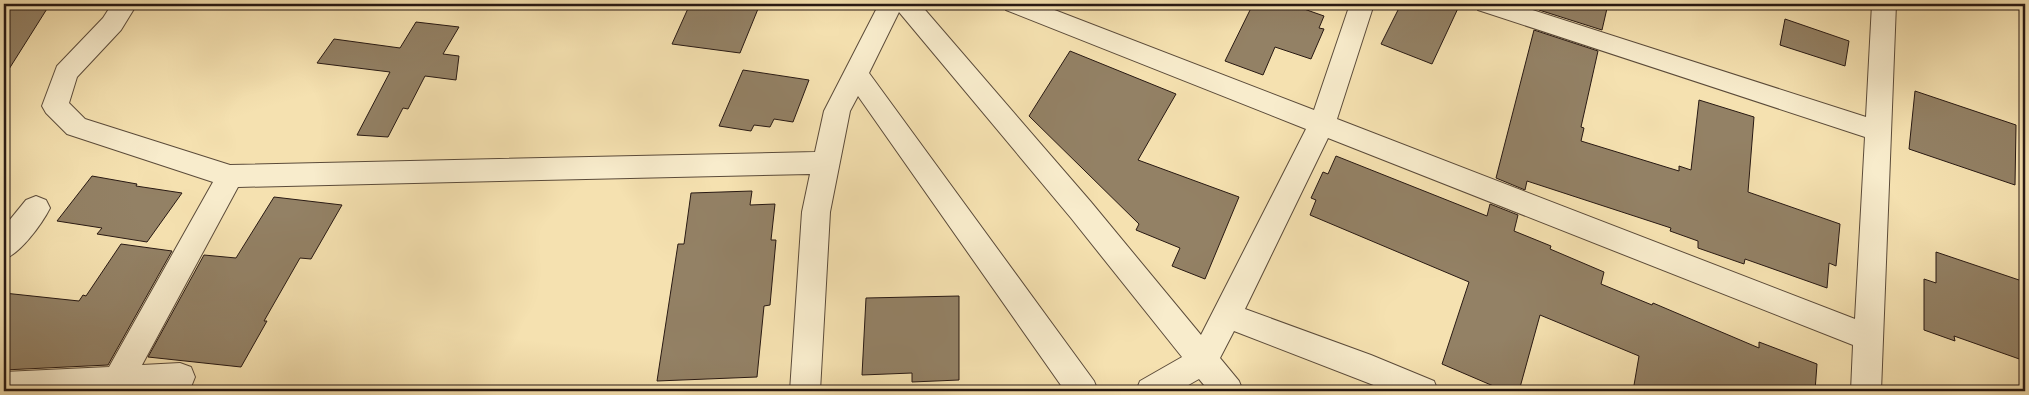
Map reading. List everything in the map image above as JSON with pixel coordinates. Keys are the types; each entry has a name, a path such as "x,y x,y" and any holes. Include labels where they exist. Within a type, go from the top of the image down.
{"street":[{"path":"125,4 112,24 66,74 55,106 76,128 230,176 826,163"},
{"path":"805,391 816,212 837,110 892,4"},
{"path":"906,4 1082,210 1228,391"},
{"path":"1014,4 1867,337"},
{"path":"1151,391 1204,360 1322,124 1362,4"},
{"path":"1487,4 1878,131"},
{"path":"1866,391 1867,337 1884,4"},
{"path":"856,74 1083,391"},
{"path":"118,379 230,176"},
{"path":"4,247 36,208"},
{"path":"1226,315 1360,365 1423,391"},
{"path":"4,386 118,379 180,378"}],"building":[{"path":"4,4 50,4 4,77"},
{"path":"690,4 760,4 740,53 672,44"},
{"path":"1253,4 1307,4 1304,9 1324,16 1319,28 1324,29 1311,59 1275,47 1263,75 1225,61"},
{"path":"1401,4 1460,4 1432,64 1381,44"},
{"path":"1540,4 1608,4 1602,30 1539,10"},
{"path":"1785,19 1849,41 1845,66 1780,45"},
{"path":"416,22 459,27 443,54 459,56 456,80 425,76 408,109 403,108 388,137 357,135 390,72 317,63 334,39 400,48"},
{"path":"1534,30 1598,51 1581,127 1584,128 1581,141 1679,171 1679,166 1691,170 1699,100 1754,117 1748,192 1840,224 1836,266 1829,263 1827,288 1745,259 1744,264 1698,248 1698,241 1670,231 1671,228 1527,181 1525,190 1496,178"},
{"path":"1070,51 1176,94 1138,160 1239,197 1205,279 1172,266 1180,248 1136,230 1139,224 1029,116"},
{"path":"743,70 809,80 793,122 774,119 770,127 754,125 751,131 719,126"},
{"path":"1915,91 2016,125 2015,185 1909,149"},
{"path":"1336,156 1487,216 1490,204 1518,215 1514,231 1551,246 1550,249 1604,272 1601,284 1652,305 1653,303 1759,348 1759,342 1817,364 1815,391 1633,391 1639,356 1540,315 1519,391 1505,391 1442,364 1469,282 1310,215 1316,200 1311,198 1323,172 1328,174"},
{"path":"92,176 137,184 136,186 182,193 147,242 97,234 102,228 57,221"},
{"path":"752,191 750,205 775,204 771,240 776,240 770,305 764,306 757,377 657,381 678,244 684,244 691,193"},
{"path":"274,197 342,205 311,259 300,258 264,321 267,321 241,367 148,357 204,255 236,258"},
{"path":"121,244 172,251 108,365 4,370 4,293 79,301 83,295 86,296"},
{"path":"1936,252 2025,282 2025,361 1954,336 1955,341 1924,330 1924,279 1936,283"},
{"path":"959,296 959,380 912,382 912,373 862,375 866,298"}]}
